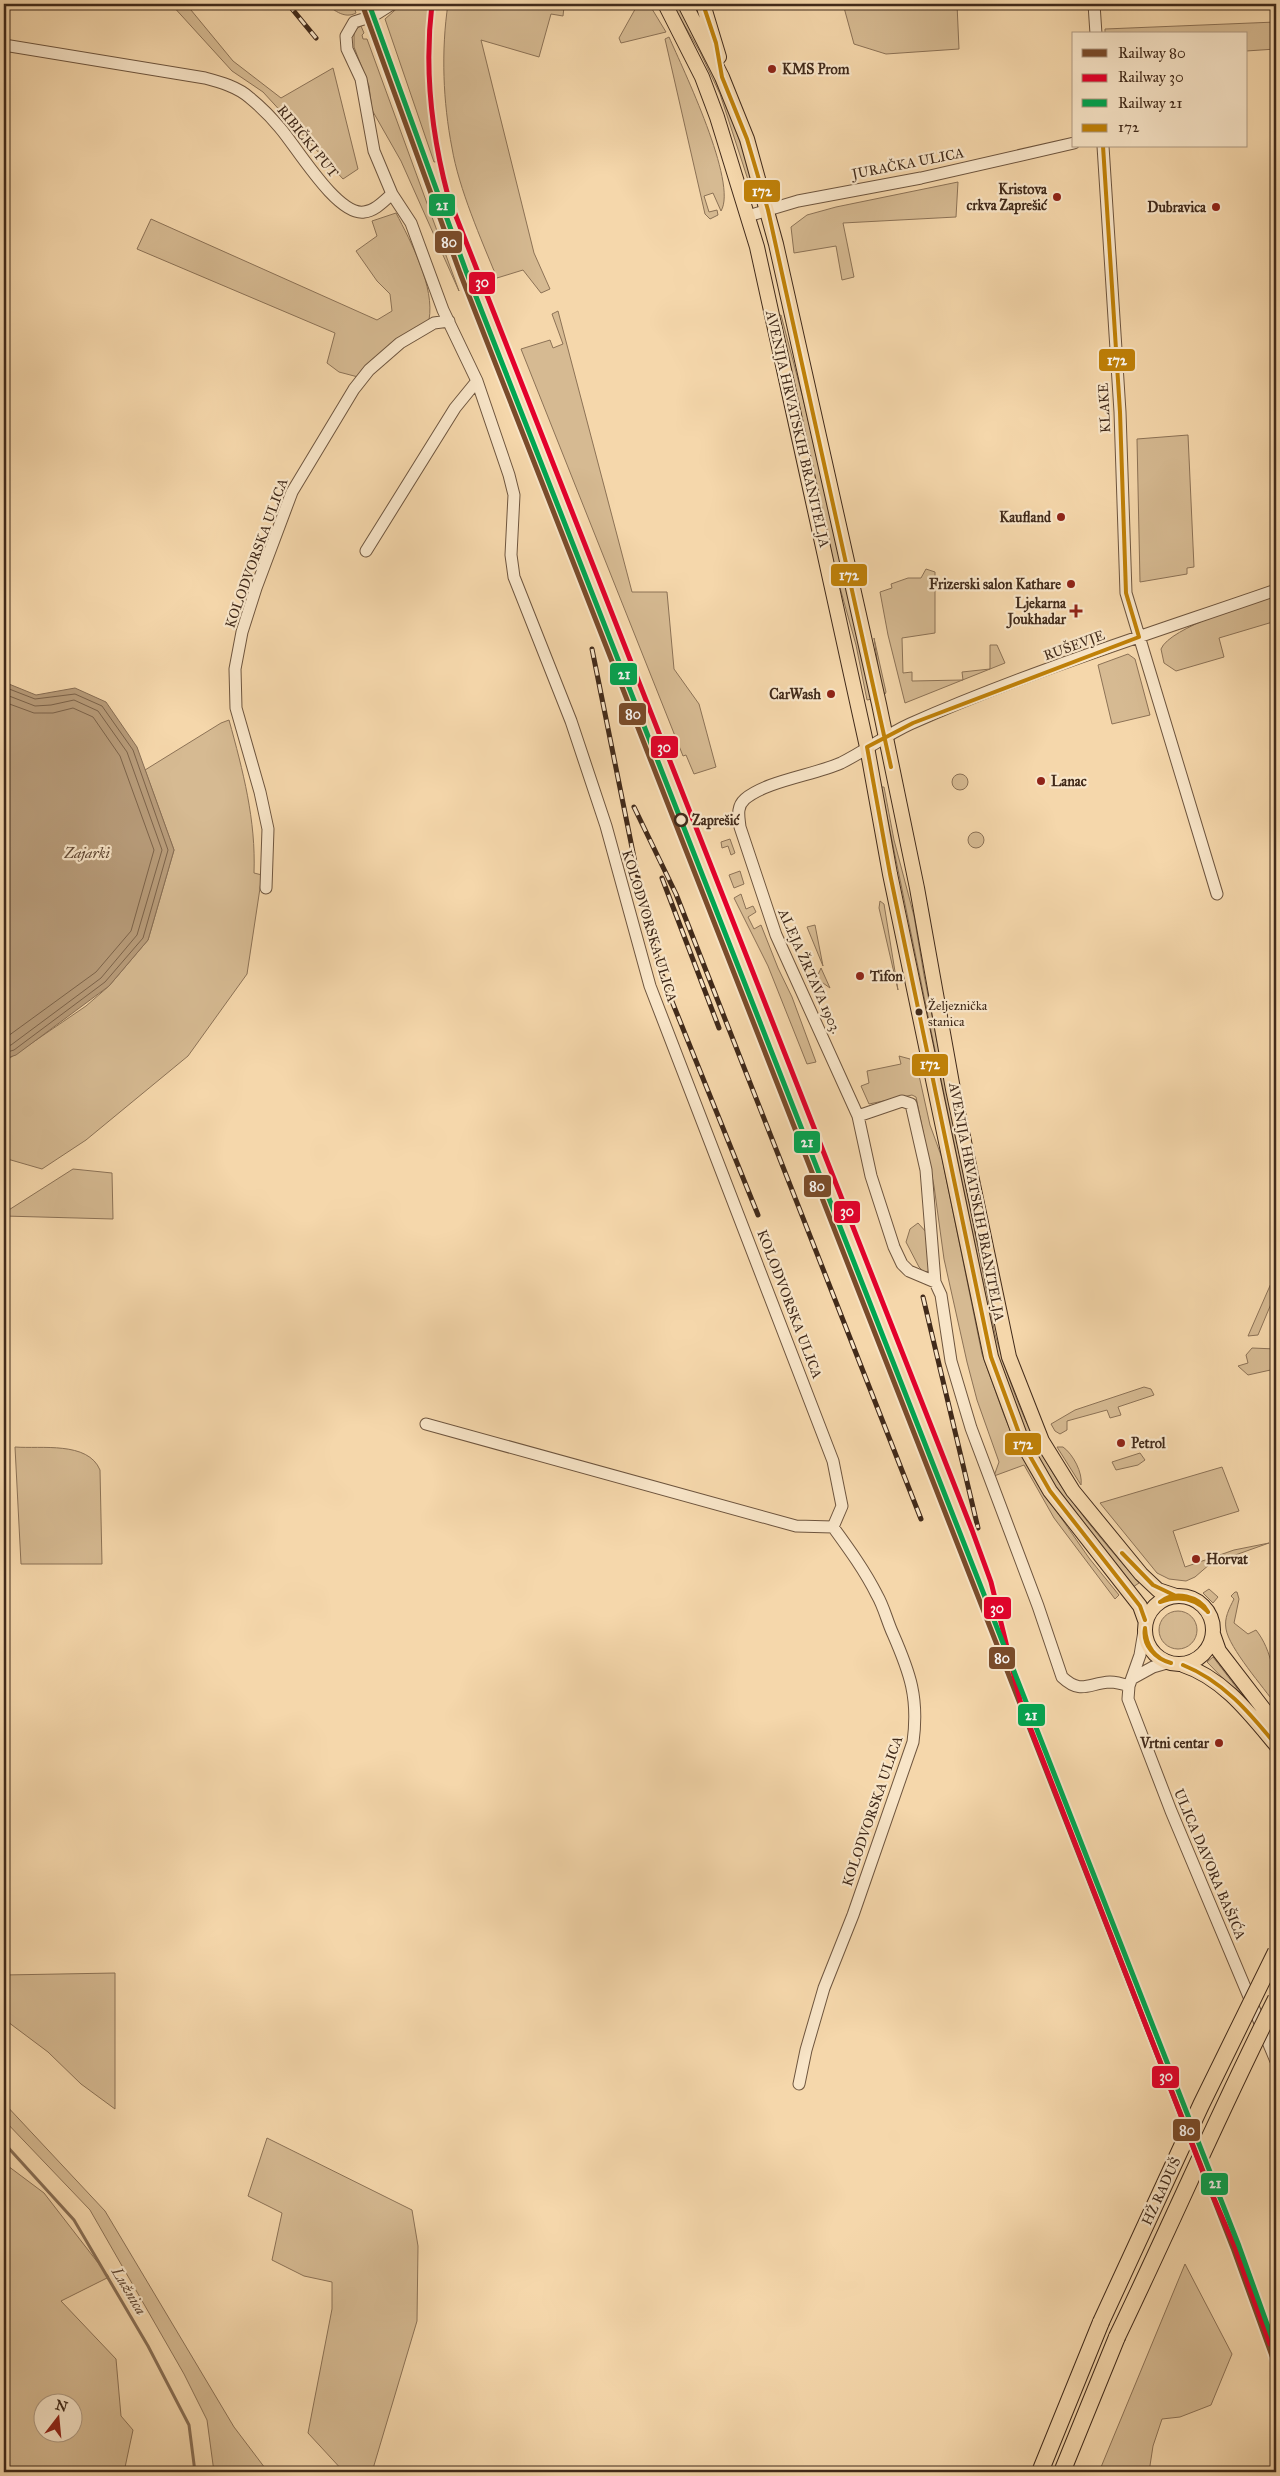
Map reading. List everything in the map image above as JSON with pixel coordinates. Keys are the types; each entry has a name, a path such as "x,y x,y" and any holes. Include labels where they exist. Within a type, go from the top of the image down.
{"highway":[{"name":"HŽ RADUŠ","path":"1040,2472 1101,2322 1201,2105 1276,1952"},
{"name":"HŽ RADUŠ","path":"1062,2472 1118,2337 1170,2229 1234,2083 1276,1999"}],"main road":[{"name":"AVENIJA HRVATSKIH BRANITELJA","path":"665,4 702,77 717,117 757,248 867,747 890,874 991,1357 1023,1444 1050,1492 1140,1606 1145,1626"},
{"name":"AVENIJA HRVATSKIH BRANITELJA","path":"685,4 722,77 747,139 768,210 915,879 953,1089 1004,1336 1014,1374 1042,1441 1073,1491 1105,1534 1140,1574 1158,1590 1176,1596"},
{"path":"704,4 716,43 722,77"},
{"path":"1276,1725 1219,1650 1213,1634 1211,1617 1201,1604 1185,1596 1176,1596 1157,1603 1145,1626 1150,1650 1167,1663 1183,1665 1206,1674 1220,1685 1276,1745"},
{"path":"1183,1665 1200,1658 1207,1651 1213,1634"}],"street":[{"path":"392,4 373,16 354,22 346,36 347,49 361,79 374,150 392,194"},
{"path":"1094,4 1096,32"},
{"name":"RIBIČKI PUT","path":"4,45 205,78 224,83 248,96 264,111 280,128 319,180 348,209 362,213 376,207 392,194"},
{"name":"JURAČKA ULICA","path":"748,216 798,201 913,179 1072,143"},
{"name":"KLAKE","path":"1103,148 1120,412 1126,593 1217,894"},
{"name":"KOLODVORSKA ULICA","path":"392,194 411,223 449,321 476,381 514,495 511,555 514,577 571,720 606,826 650,986 833,1461 842,1506 833,1527 861,1566 878,1597 906,1661 916,1716 912,1742 853,1915 824,1988 806,2050 799,2084"},
{"name":"KOLODVORSKA ULICA","path":"266,888 268,829 260,792 236,708 235,669 242,632 292,492 354,390 380,358 400,343 434,323 449,321"},
{"path":"366,551 456,408 476,381"},
{"name":"RUŠEVJE","path":"884,736 1009,685 1139,637 1276,590"},
{"name":"ALEJA ŽRTAVA 1903.","path":"884,736 839,764 754,794 744,800 738,812 740,827 776,936 858,1116 871,1176 885,1224 902,1264 909,1271 934,1282"},
{"path":"858,1116 902,1101 912,1104 926,1170 934,1282 941,1295 951,1361 971,1428 1038,1606 1062,1677 1070,1685 1079,1688 1109,1682 1131,1682 1153,1667 1167,1663"},
{"path":"426,1424 796,1526 833,1527"},
{"name":"ULICA DAVORA BAŠIĆA","path":"1145,1626 1140,1655 1131,1682 1128,1700 1170,1811 1276,2061"}],"shaded area":[{"path":"171,4 186,4 233,61 281,98 333,68 358,169 343,179 263,92 232,71"},
{"path":"326,4 353,4 356,13 344,15"},
{"path":"402,4 432,4 427,43 427,83 431,123 440,161 434,162 385,19"},
{"path":"448,4 573,4 564,7 563,16 551,14 539,57 481,40 534,253 550,289 541,293 523,270 497,278 465,197 455,164 445,95 444,40"},
{"path":"638,4 649,4 666,32 621,43 619,38"},
{"path":"672,4 678,4 701,47 721,92 755,185 753,187 750,186 720,94 700,52"},
{"path":"843,4 957,4 959,49 886,54 854,44"},
{"path":"1276,22 1276,49 1248,51 1248,32 1105,32 1105,29"},
{"path":"361,26 364,33 362,35 363,39 367,39 459,291 401,161 372,110 369,86 354,47 354,30"},
{"path":"669,37 707,126 722,176 724,197 721,211 713,193 704,196 709,212 717,210 718,215 710,219 705,214 665,39"},
{"path":"958,182 956,217 843,223 854,277 842,280 836,246 794,253 791,227 807,215 836,207"},
{"path":"396,213 415,251 425,279 430,307 429,320 358,377 339,372 327,363 335,333 137,249 151,219 377,320 392,311 390,294 377,281 356,251 377,236 372,221"},
{"path":"558,311 632,592 667,592 674,669 699,704 716,767 694,774 686,755 683,756 521,349 550,340 553,348 563,344 552,314"},
{"path":"781,315 805,406 872,699 867,700 856,645 832,559 777,316"},
{"path":"1188,435 1194,567 1187,568 1187,574 1140,582 1137,439"},
{"path":"926,569 935,572 935,633 902,638 903,673 912,672 912,681 962,680 905,703 888,635 880,592 892,588 891,584 908,578 921,578"},
{"path":"1276,594 1276,621 1219,638 1224,657 1176,671 1164,663 1161,649 1179,632 1195,624"},
{"path":"874,638 886,692 885,694 881,688"},
{"path":"990,645 997,645 1005,663 990,669"},
{"path":"1128,654 1135,659 1150,715 1112,724 1098,665"},
{"path":"990,669 963,680 962,672"},
{"path":"229,720 248,796 253,834 254,873 262,875 247,974 188,1056 86,1140 42,1169 4,1158 4,1062 86,1006 109,986 148,940 174,850 145,770 221,723"},
{"path":"960,774 966,776 968,782 966,788 960,790 954,788 952,782 954,776"},
{"path":"881,787 884,787 894,840 914,916 995,1334 1009,1378 1035,1441 1058,1481 1079,1511 1139,1583 1133,1587 1053,1484 1019,1419 1001,1371"},
{"path":"976,832 982,834 984,840 982,846 976,848 970,846 968,840 970,834"},
{"path":"730,839 735,853 731,855 728,846 722,848 721,842"},
{"path":"740,871 744,884 734,888 729,875"},
{"path":"741,894 746,909 753,906 756,912 748,917 754,929 761,925 792,997 816,1062 807,1064 768,966 734,898"},
{"path":"880,901 884,904 898,990 879,908"},
{"path":"815,925 823,966 807,927"},
{"path":"821,968 830,988 823,983 810,987 809,985 816,979"},
{"path":"899,1056 910,1059 918,1071 930,1125 942,1158 982,1354 1004,1415 1017,1447 1039,1486 1089,1558 1119,1595 1115,1599 1054,1518 1024,1465 994,1476 999,1462 977,1400 967,1362 944,1259 934,1186 916,1097 912,1095 869,1104 861,1086 869,1083 867,1071 901,1064"},
{"path":"73,1169 112,1173 113,1219 4,1216 4,1213"},
{"path":"918,1223 927,1233 930,1271 924,1272 919,1267 906,1242 910,1229"},
{"path":"1276,1272 1276,1292 1258,1335 1248,1336"},
{"path":"1252,1348 1276,1349 1276,1371 1275,1369 1248,1375 1238,1366 1248,1363 1246,1355"},
{"path":"1144,1387 1151,1389 1154,1395 1118,1407 1121,1415 1110,1418 1107,1410 1067,1421 1067,1430 1060,1434 1055,1431 1051,1424 1075,1410"},
{"path":"15,1447 63,1448 85,1454 94,1461 100,1470 102,1564 21,1564"},
{"path":"1057,1447 1063,1447 1074,1459 1079,1470 1081,1485"},
{"path":"1140,1453 1145,1460 1138,1465 1116,1470 1112,1462"},
{"path":"1222,1467 1239,1511 1173,1531 1185,1567 1234,1550 1269,1543 1210,1564 1195,1577 1186,1581 1169,1579 1157,1573 1100,1503"},
{"path":"1209,1589 1218,1597 1213,1603 1203,1593"},
{"path":"1237,1592 1239,1599 1234,1623 1248,1634 1256,1630 1266,1647 1272,1666 1276,1705 1240,1657 1226,1629 1227,1614 1234,1599 1231,1596"},
{"path":"1178,1611 1192,1616 1197,1630 1192,1644 1178,1649 1164,1644 1159,1630 1164,1616"},
{"path":"1213,1657 1243,1696 1242,1698 1207,1662"},
{"path":"115,1973 115,2109 81,2084 48,2052 4,2019 4,1975"},
{"path":"4,2103 105,2211 234,2427 268,2472 214,2472 207,2420 184,2374 90,2210 4,2120"},
{"path":"267,2138 412,2210 418,2246 417,2321 372,2472 344,2472 308,2433 332,2309 332,2282 304,2276 272,2260 282,2213 248,2196"},
{"path":"4,2163 44,2193 109,2277 61,2301 116,2359 121,2416 133,2430 124,2472 4,2472"},
{"path":"1185,2264 1232,2354 1211,2405 1180,2417 1162,2419 1153,2446 1149,2472 1099,2472"}],"water":[{"name":"Zajarki","path":"4,682 36,695 75,688 106,702 137,747 174,850 148,940 109,986 16,1055 4,1059"}],"waterway":[{"name":"Lužnica","path":"4,2143 74,2220 148,2346 189,2425 195,2472"}],"railway":[{"path":"288,4 316,38"},
{"path":"592,649 648,927 665,984 758,1215"},
{"path":"634,807 676,894 921,1519"},
{"path":"662,878 719,1028"},
{"path":"923,1297 978,1528"}],"rail line":[{"name":"80","path":"362,4 460,273 1233,2248 1276,2367"},
{"name":"21","path":"369,4 466,271 1239,2246 1276,2349"},
{"name":"30","path":"432,4 429,77 433,125 448,196 972,1530 991,1582 1021,1704 1206,2180 1234,2245 1270,2344"}],"transit line":[{"name":"172","path":"703,4 716,43 722,77 747,139 768,210 891,767"},
{"name":"172","path":"1103,148 1120,412 1126,593 1139,637 913,723 867,747 890,874 991,1357 1023,1444 1050,1491 1140,1606 1145,1620"},
{"name":"172","path":"1122,1553 1153,1585 1176,1596"},
{"name":"172","path":"1160,1602 1173,1596 1187,1596 1199,1602 1208,1612"},
{"name":"172","path":"1160,1602 1180,1598 1186,1599 1198,1604 1208,1612"},
{"name":"172","path":"1145,1628 1147,1640 1152,1650 1160,1658 1171,1663"},
{"name":"172","path":"1145,1628 1146,1640 1151,1650 1155,1655 1171,1663"},
{"name":"172","path":"1183,1665 1211,1680 1223,1689 1245,1709 1276,1745"}],"place":[{"name":"KMS Prom","path":"772,69"},
{"name":"Kristova crkva Zaprešić","path":"1057,197"},
{"name":"Dubravica","path":"1216,207"},
{"name":"Kaufland","path":"1061,517"},
{"name":"Frizerski salon Kathare","path":"1071,584"},
{"name":"Ljekarna Joukhadar","path":"1076,611"},
{"name":"CarWash","path":"831,694"},
{"name":"Lanac","path":"1041,781"},
{"name":"Zaprešić","path":"681,820"},
{"name":"Tifon","path":"860,976"},
{"name":"Željeznička stanica","path":"919,1012"},
{"name":"Petrol","path":"1121,1443"},
{"name":"Horvat","path":"1196,1559"},
{"name":"Vrtni centar","path":"1219,1743"}]}
